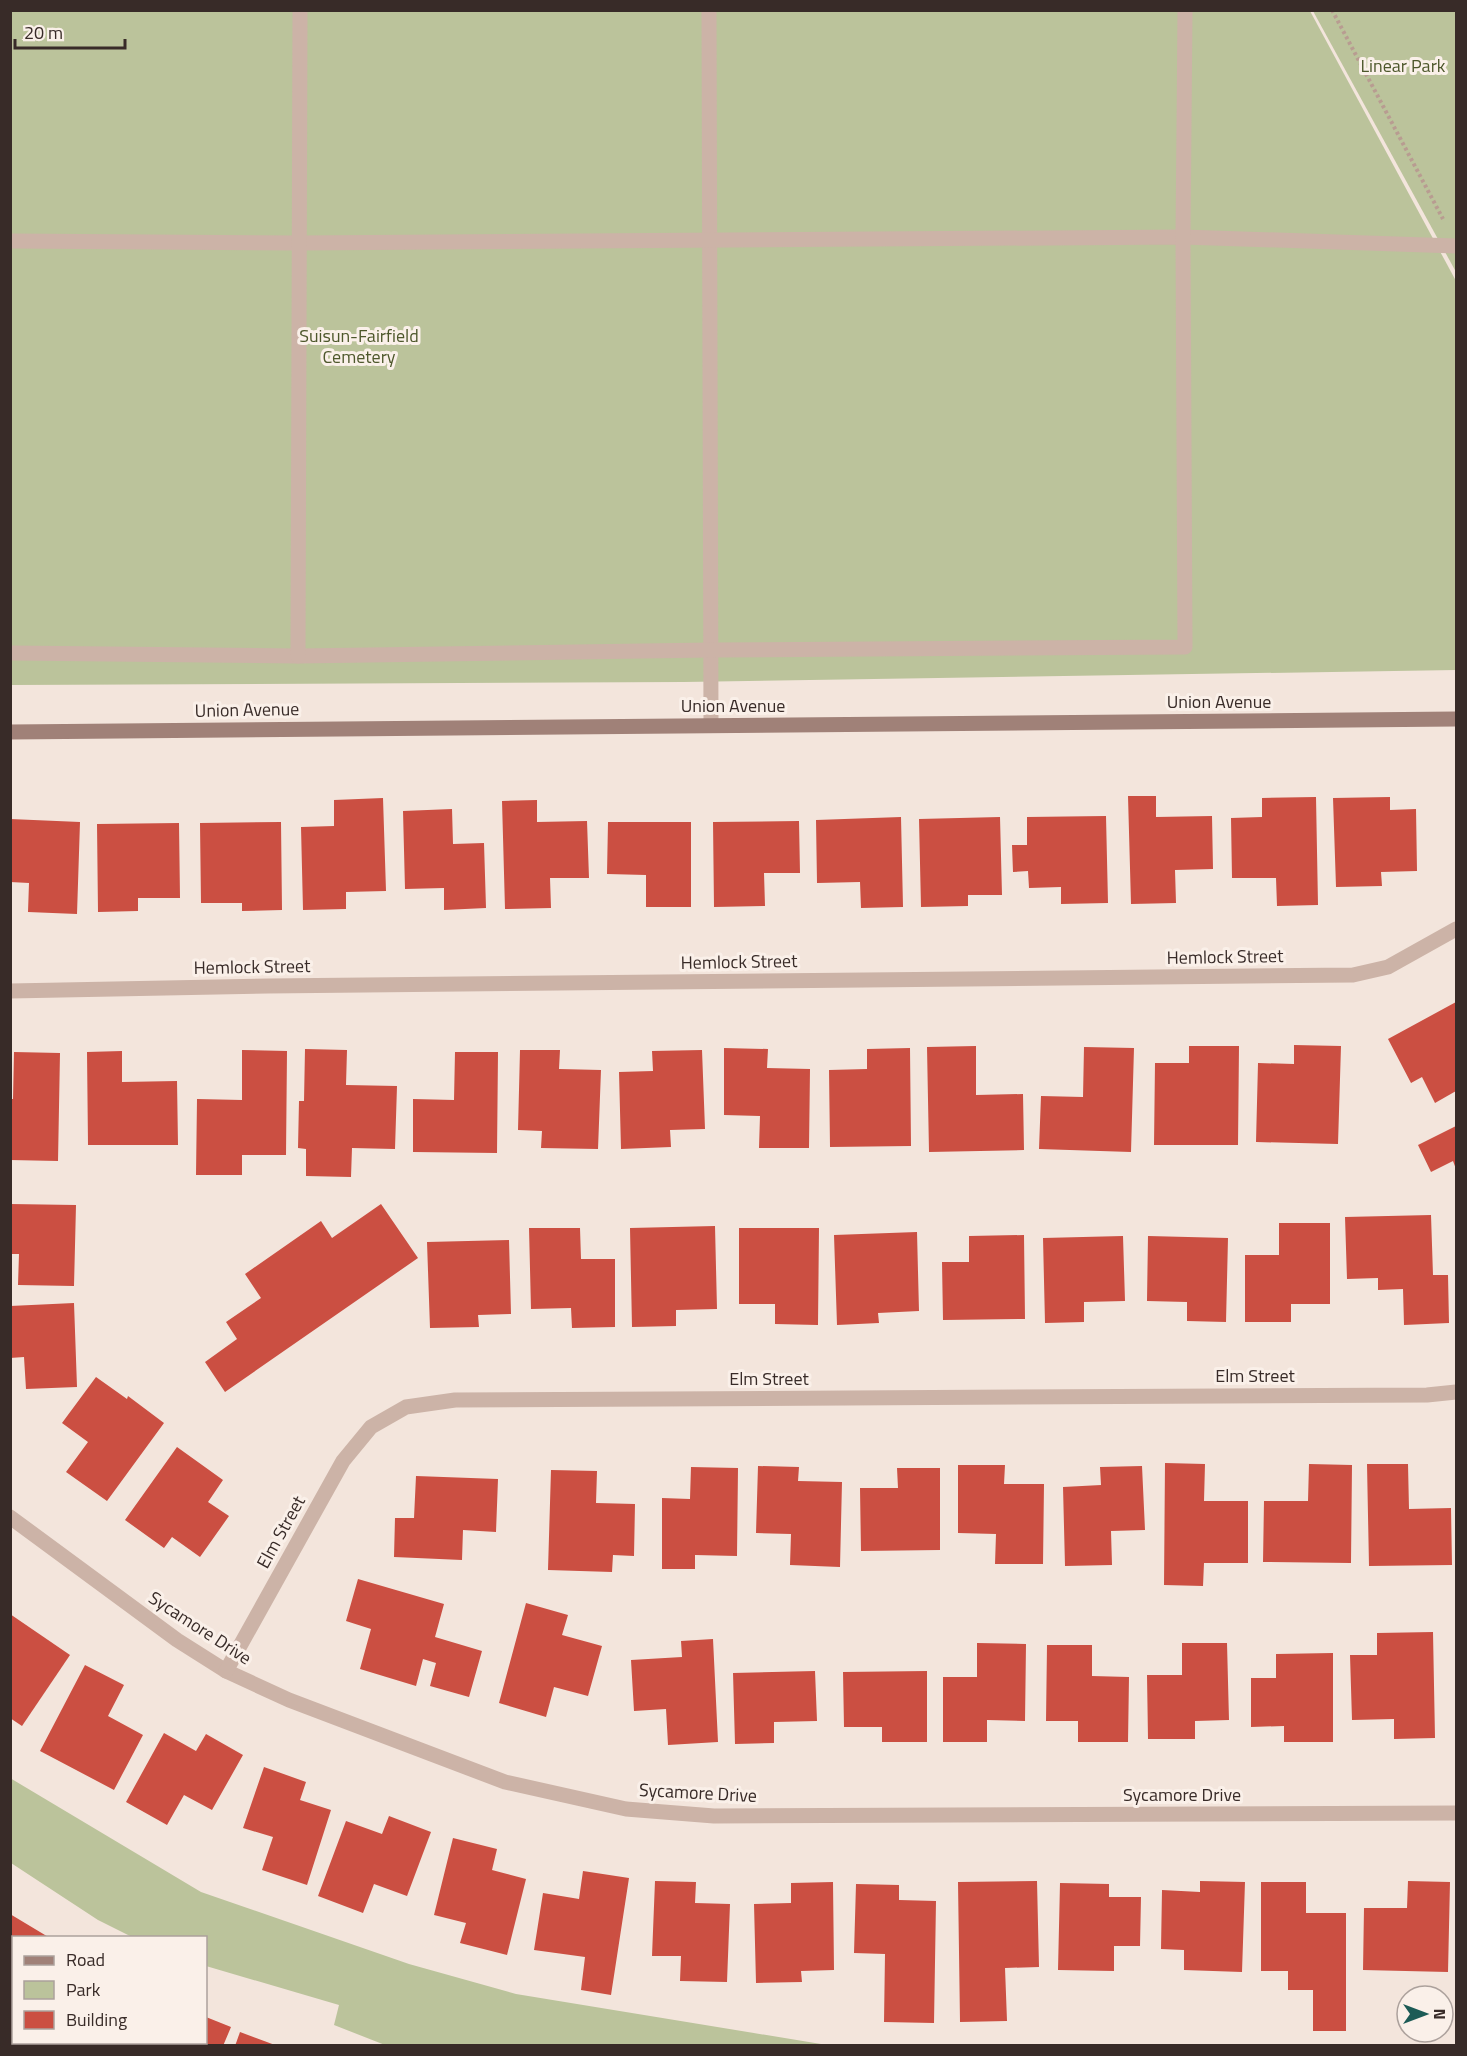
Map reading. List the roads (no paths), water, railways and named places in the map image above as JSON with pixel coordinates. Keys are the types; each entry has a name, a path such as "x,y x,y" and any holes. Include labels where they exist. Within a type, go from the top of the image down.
{"street":[{"path":"298,656 300,10"},
{"path":"709,10 711,725"},
{"path":"10,653 298,656 711,650 1185,647 1183,237 1185,10"},
{"path":"10,242 710,242 1183,237 1456,246"},
{"name":"Union Avenue","path":"10,732 1456,719"},
{"name":"Hemlock Street","path":"10,991 268,986 1353,975 1388,966 1456,929"},
{"name":"Elm Street","path":"226,1671 343,1461 371,1427 406,1407 455,1400 1427,1395 1456,1392"},
{"name":"Sycamore Drive","path":"10,1517 177,1640 226,1671 289,1700 505,1782 626,1809 714,1816 1456,1813"}],"park label":[{"name":"Linear Park","path":"1403,66"},
{"name":"Suisun-Fairfield Cemetery","path":"359,346"}]}
